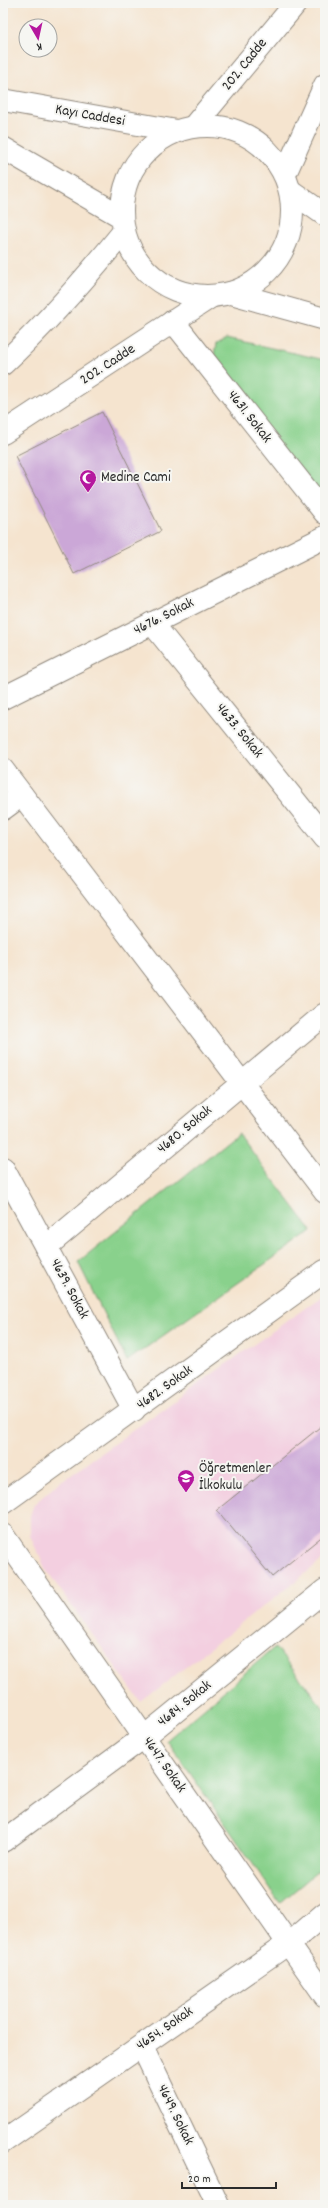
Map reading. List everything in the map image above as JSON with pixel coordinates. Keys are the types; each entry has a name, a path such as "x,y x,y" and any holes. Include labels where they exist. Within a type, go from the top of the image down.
{"street":[{"name":"202. Cadde","path":"186,128 296,3"},
{"path":"288,182 325,85"},
{"name":"Kayı Caddesi","path":"3,100 186,128"},
{"path":"325,215 288,182 275,158 263,145 248,135 231,128 213,125 186,128 161,139 146,150 126,181 122,199 123,224 133,254 145,269 159,281 176,290 194,295 222,294 325,319"},
{"path":"3,148 123,224"},
{"name":"202. Cadde","path":"3,433 173,322 222,294 248,285 264,274 277,260 286,244 292,227 293,209 288,182"},
{"path":"3,364 35,334 66,301 123,224"},
{"name":"4631. Sokak","path":"173,322 325,513"},
{"name":"4676. Sokak","path":"3,698 325,537"},
{"name":"4633. Sokak","path":"152,623 325,838"},
{"path":"3,770 325,1192"},
{"path":"3,809 22,795"},
{"name":"4680. Sokak","path":"46,1247 325,1014"},
{"name":"4639. Sokak","path":"3,1168 134,1410"},
{"name":"4682. Sokak","path":"3,1503 325,1271"},
{"name":"4647. Sokak","path":"3,1535 325,1996"},
{"name":"4684. Sokak","path":"3,1841 144,1737 325,1590"},
{"name":"4654. Sokak","path":"3,2142 288,1944 325,1913"},
{"name":"4649. Sokak","path":"142,2046 218,2205"}],"shaded area":[{"name":"Öğretmenler İlkokulu","path":"325,1294 325,1558 141,1702 46,1570 30,1536 30,1516 34,1504 60,1482"}],"green space":[{"path":"227,338 325,360 325,494 317,494 213,360 216,344"},
{"path":"238,1133 312,1231 127,1361 78,1262"},
{"path":"275,1647 325,1710 325,1865 280,1903 167,1740"}],"building":[{"name":"Medine Cami","path":"102,412 161,531 74,574 15,456"},
{"path":"325,1423 325,1534 272,1577 217,1510"}],"place":[{"name":"Medine Cami","path":"88,493"},
{"name":"Öğretmenler İlkokulu","path":"186,1493"}]}
